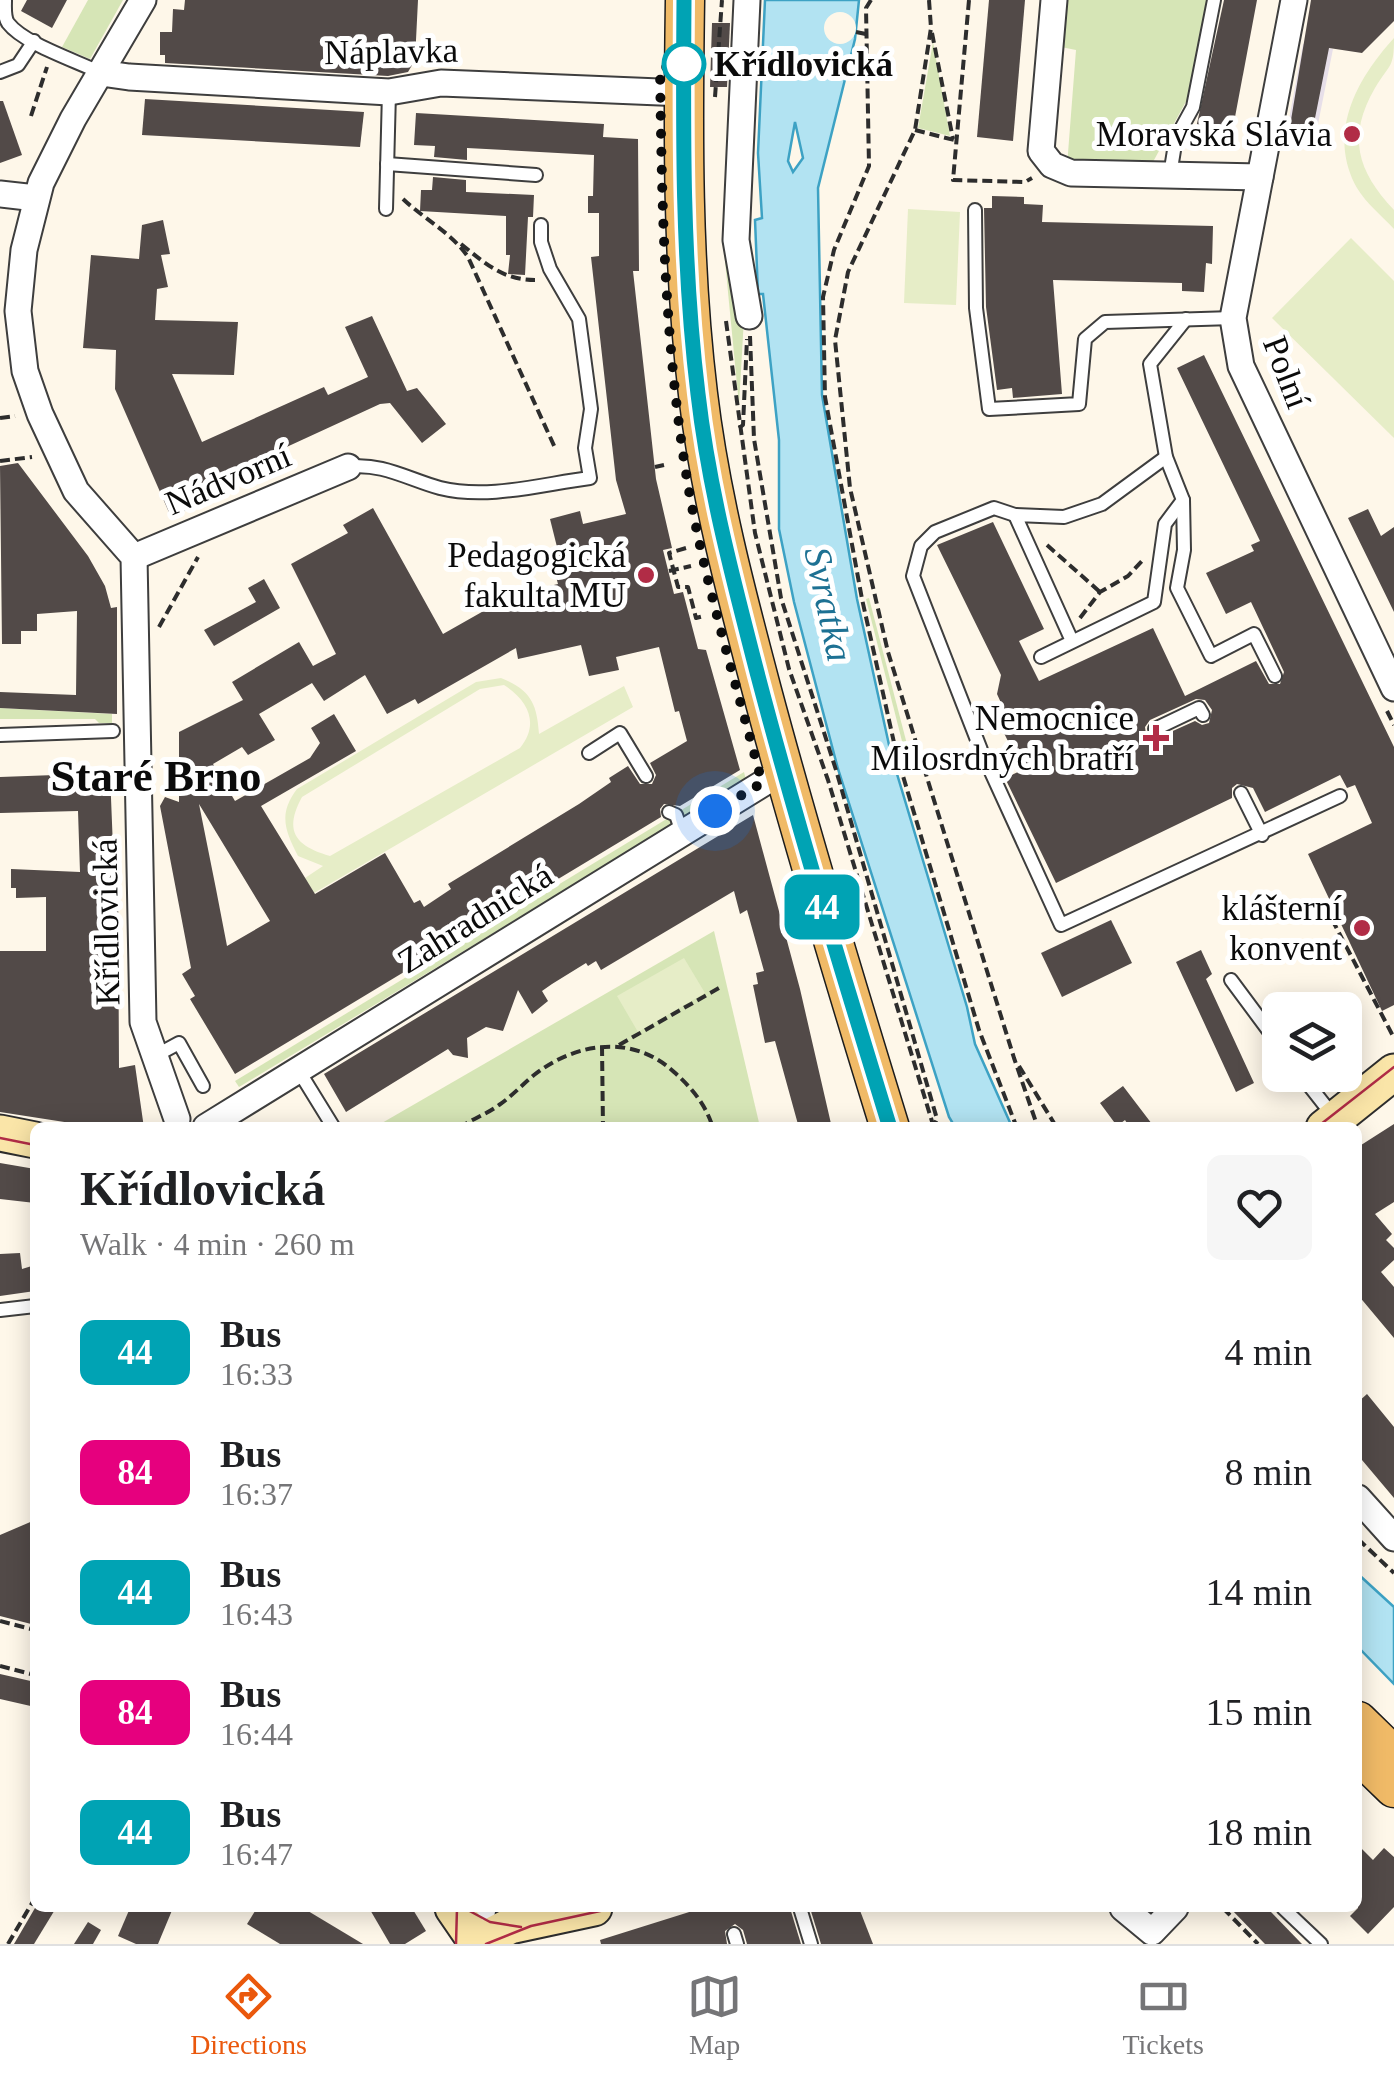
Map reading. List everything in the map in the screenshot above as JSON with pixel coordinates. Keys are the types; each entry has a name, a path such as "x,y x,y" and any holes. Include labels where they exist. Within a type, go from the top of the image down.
{"main road":[{"path":"661,0 672,92"},
{"path":"684,0 672,92 664,299 687,482 772,777 861,1122"},
{"path":"772,777 888,1122"},
{"path":"1331,1122 1394,1072"},
{"path":"0,1134 30,1139"},
{"path":"1362,1725 1394,1756"},
{"path":"1362,1757 1394,1788"},
{"path":"456,1912 476,1944 510,1926 575,1912"}],"street":[{"path":"134,557 76,490 40,414 25,371 19,297 24,250 36,198 73,119 143,0"},
{"path":"747,0 736,240 749,316"},
{"path":"1054,0 1041,151 1052,165 1070,174 1260,177"},
{"name":"Polní","path":"1294,0 1232,318 1241,366 1394,688"},
{"name":"Náplavka","path":"100,73 128,78 389,92 442,84 672,92"},
{"path":"0,194 36,198"},
{"name":"Nádvorní","path":"134,557 348,466"},
{"name":"Křídlovická","path":"134,557 144,1022 172,1122"},
{"name":"Zahradnická","path":"214,1122 675,822 772,777"},
{"path":"177,1122 196,1118 200,1122"},
{"path":"1362,1502 1394,1538"},
{"path":"476,1944 482,1912"},
{"path":"1128,1912 1152,1932 1171,1912"}],"lane":[{"path":"5,0 5,19 34,42 100,73"},
{"path":"1170,175 1176,138 1193,107 1214,0"},
{"path":"0,72 18,65 34,42"},
{"path":"386,209 389,92"},
{"path":"387,164 536,175"},
{"path":"975,210 976,308 990,409 1079,404 1085,339 1105,322 1232,318"},
{"path":"348,466 361,465 410,476 440,488 478,492 590,478 585,448 590,409 579,319 556,279 541,242 541,226"},
{"path":"1186,319 1150,364 1166,458 1183,500 1184,550 1177,588 1211,656 1254,634 1275,676"},
{"path":"1166,458 1102,504 1064,517 1014,516 994,508 935,532 920,546 913,576 982,750 1061,924 1340,796"},
{"path":"1041,657 1070,638 1154,602 1165,524 1183,500"},
{"path":"1014,516 1070,638"},
{"path":"1155,729 1199,708 1203,715"},
{"path":"0,735 113,731"},
{"path":"589,753 620,734 646,776"},
{"path":"1241,794 1262,834"},
{"path":"1231,980 1262,1022"},
{"path":"156,1056 178,1043 204,1086"},
{"path":"297,1068 330,1122"},
{"path":"1311,1092 1329,1122"},
{"path":"0,1310 30,1307"},
{"path":"801,1912 811,1944"},
{"path":"1287,1912 1321,1944"}],"path":[{"path":"871,0 866,8 868,166 834,250 824,298 825,396 862,600 897,756 979,1030 1015,1122"},
{"path":"932,0 915,130 955,140"},
{"path":"969,0 953,180 1025,182 1052,165"},
{"path":"931,28 955,140"},
{"path":"856,32 866,34"},
{"path":"31,116 52,58"},
{"path":"387,189 498,273 514,280 556,279"},
{"path":"457,242 468,257 556,450"},
{"path":"749,316 740,428 755,534 790,668 932,1122"},
{"path":"749,316 754,439 781,598 842,789 936,1122"},
{"path":"0,461 32,457"},
{"path":"655,468 664,465"},
{"path":"1014,516 1100,592"},
{"path":"1070,638 1100,592 1128,576 1164,539"},
{"path":"155,634 206,543"},
{"path":"678,588 669,553 686,548"},
{"path":"671,571 691,566"},
{"path":"678,588 695,583"},
{"path":"678,588 688,587 701,617"},
{"path":"1325,906 1394,1038"},
{"path":"619,1046 719,988"},
{"path":"602,1046 603,1122"},
{"path":"470,1122 495,1108 556,1061 602,1046 619,1046 635,1048 665,1063 695,1092 710,1122"},
{"path":"1036,1122 1014,1058 1053,1122"},
{"path":"1362,1544 1394,1574"},
{"path":"0,1621 30,1629"},
{"path":"0,1666 30,1674"},
{"path":"8,1944 30,1907"},
{"path":"1227,1912 1258,1944"}],"shaded area":[{"path":"1303,44 1333,49 1313,149 1285,141"}],"green space":[{"path":"88,0 123,0 90,59 62,47"},
{"path":"1060,0 1208,0 1189,96 1148,171 1067,166 1076,50 1056,46"},
{"name":"Moravská Slávia","path":"1394,38 1392,61 1366,105 1359,137 1364,167 1394,210 1394,229 1357,188 1345,147 1350,108 1358,89"},
{"path":"933,42 950,136 918,128"},
{"path":"908,209 960,212 956,305 904,303"},
{"path":"1351,238 1394,281 1394,438 1272,318"},
{"path":"724,251 744,318 739,405"},
{"path":"869,598 909,752 905,753 866,599"},
{"path":"501,678 526,693 534,706 539,734 624,686 633,707 314,893 305,878 323,866 298,856 286,822 287,806 297,789 476,682","holes":["504,685 528,713 529,730 520,748 330,856 296,836 294,820 302,797 480,689"]},
{"path":"0,708 112,714 112,723 95,719 0,719"},
{"path":"744,772 746,780 239,1087 235,1081"},
{"path":"714,931 759,1122 384,1122"},
{"path":"684,958 705,993 638,1032 617,996"}],"water":[{"name":"Svratka","path":"765,0 859,0 855,39 818,188 822,395 857,599 891,754 975,1044 1010,1122 952,1122 949,1117 838,769 779,529 779,440 763,294 758,294 755,220 762,218 758,153","holes":["795,122 803,158 793,172 788,161"]},
{"path":"1362,1578 1394,1607 1394,1684 1362,1651"}],"pier":[{"path":"840,12 851,17 856,28 851,39 840,44 829,39 824,28 829,17"}],"building":[{"path":"27,0 67,0 52,28 21,11"},
{"path":"185,0 418,0 415,60 408,72 388,76 165,63 165,55 160,55 160,32 172,32 173,9 184,10"},
{"path":"989,0 1025,0 1013,141 977,137"},
{"path":"1224,0 1257,0 1229,149 1193,142"},
{"path":"1311,0 1394,0 1394,21 1362,53 1329,48 1310,143 1288,138"},
{"path":"712,23 730,23 727,87 710,87"},
{"path":"145,99 364,112 360,147 142,135"},
{"path":"0,101 22,155 0,163"},
{"path":"416,113 604,124 603,137 638,139 639,271 633,271 656,479 672,548 663,550 674,594 683,592 698,649 706,650 740,770 680,806 664,804 661,817 235,1074 190,999 195,996 182,974 191,968 160,806 165,797 179,802 179,732 243,700 232,682 299,642 313,666 336,654 291,564 348,533 343,525 373,508 443,634 503,597 558,584 554,569 562,567 550,519 580,511 583,524 626,514 616,480 591,257 599,256 599,213 588,213 588,196 593,196 594,155 467,148 467,160 434,157 435,146 414,145","holes":["581,645 589,676 619,670 616,657 659,647 675,712 679,711 687,741 650,763 656,775 652,784 640,784 628,766 579,804 448,884 451,889 424,907 420,900 414,903 385,853 315,894 261,806 356,751 334,714 311,728 320,743 310,758 235,801 213,764 242,747 248,755 275,740 259,714 312,683 324,701 365,675 387,714 415,699 418,704 516,648 518,659","199,804 270,921 227,946 216,889"]},
{"path":"433,177 466,180 466,192 534,195 533,217 528,217 525,275 508,274 506,216 420,211 421,190 432,190"},
{"path":"992,196 1024,197 1024,204 1043,205 1042,222 1213,226 1212,264 1206,263 1204,292 1182,291 1182,283 1053,280 1062,394 1013,398 1012,388 997,390 986,307 984,208 992,208"},
{"path":"163,220 170,254 161,255 168,287 157,289 155,320 238,322 234,375 172,374 202,442 324,387 328,395 368,377 345,327 372,316 407,391 417,388 446,424 422,443 390,403 380,404 217,479 224,494 171,517 115,389 116,350 83,348 91,255 139,259 142,225"},
{"path":"1204,355 1394,747 1394,1005 1382,1011 1308,854 1372,823 1355,785 1347,788 1340,775 1265,812 1253,788 1237,784 1232,788 1232,798 1056,883 1005,778 1022,770 1003,731 1012,727 997,694 1001,675 937,545 993,522 1044,629 1019,641 1039,681 1153,628 1185,696 1256,661 1269,684 1280,684 1284,672 1251,602 1226,614 1206,573 1254,551 1251,545 1260,541 1177,368","holes":["1196,699 1205,700 1212,710 1209,723 1195,721 1155,739 1146,734 1150,720"]},
{"path":"18,463 88,556 105,586 111,608 117,607 117,714 0,708 0,692 76,695 77,611 37,614 37,631 21,631 21,644 2,644 0,466"},
{"path":"1368,509 1381,536 1394,527 1394,612 1348,518"},
{"path":"264,579 280,608 214,646 204,630 256,602 248,588"},
{"path":"110,773 114,873 118,873 119,1068 135,1065 143,1122 64,1122 0,1112 0,951 46,951 46,897 16,898 16,888 11,888 11,869 80,872 78,811 0,813 0,777"},
{"path":"753,815 831,1122 797,1122 775,1041 765,1043 753,985 758,984 756,973 764,971 747,910 740,914 734,891 601,970 596,961 588,966 586,963 542,991 548,1001 532,1014 518,990 503,1031 486,1027 467,1038 468,1058 453,1055 448,1049 346,1112 324,1074"},
{"path":"1111,920 1132,963 1062,997 1041,953"},
{"path":"1201,950 1212,974 1206,979 1254,1083 1236,1092 1176,962"},
{"path":"1123,1086 1150,1122 1114,1122 1100,1103"},
{"path":"1394,1124 1394,1202 1375,1214 1392,1234 1386,1240 1394,1248 1394,1260 1381,1272 1394,1287 1394,1338 1362,1300 1362,1144"},
{"path":"0,1163 30,1168 30,1202 0,1199"},
{"path":"20,1253 22,1269 30,1267 30,1292 0,1296 0,1254"},
{"path":"1367,1394 1394,1427 1394,1498 1362,1460 1362,1398"},
{"path":"30,1522 30,1624 0,1616 0,1535"},
{"path":"0,1674 30,1681 30,1706 0,1699"},
{"path":"1384,1848 1394,1857 1394,1907 1368,1934 1350,1916 1362,1912 1362,1849 1373,1860"},
{"path":"33,1912 54,1912 34,1944 14,1944"},
{"path":"128,1912 171,1912 158,1944 136,1944 118,1936"},
{"path":"254,1912 310,1912 363,1944 280,1944 247,1924"},
{"path":"371,1912 414,1912 426,1931 405,1944 390,1944"},
{"path":"689,1912 791,1912 801,1944 747,1944 743,1930 735,1924 725,1931 727,1944 601,1944 600,1940"},
{"path":"811,1912 861,1912 873,1944 821,1944"},
{"path":"1234,1912 1271,1912 1302,1944 1265,1944"},
{"path":"88,1922 101,1930 93,1944 74,1944"}],"tram line":[{"path":"1324,1122 1394,1067"},
{"path":"0,1138 30,1144"},
{"path":"456,1944 457,1912"},
{"path":"471,1912 490,1922 521,1927"},
{"path":"486,1944 531,1926 596,1912"}],"bus line":[{"name":"44","path":"684,0 688,296 710,476 783,770 888,1122"}],"place":[{"name":"Křídlovická","path":"684,64"},
{"name":"Moravská Slávia","path":"1352,134"},
{"name":"Pedagogická fakulta MU","path":"646,575"},
{"name":"Nemocnice Milosrdných bratří","path":"1156,738"},
{"name":"klášterní konvent","path":"1362,928"}],"district":[{"name":"Staré Brno","path":"156,775"}],"route":[{"path":"684,64 660,68 664,299 687,482 762,783 715,811"}]}
